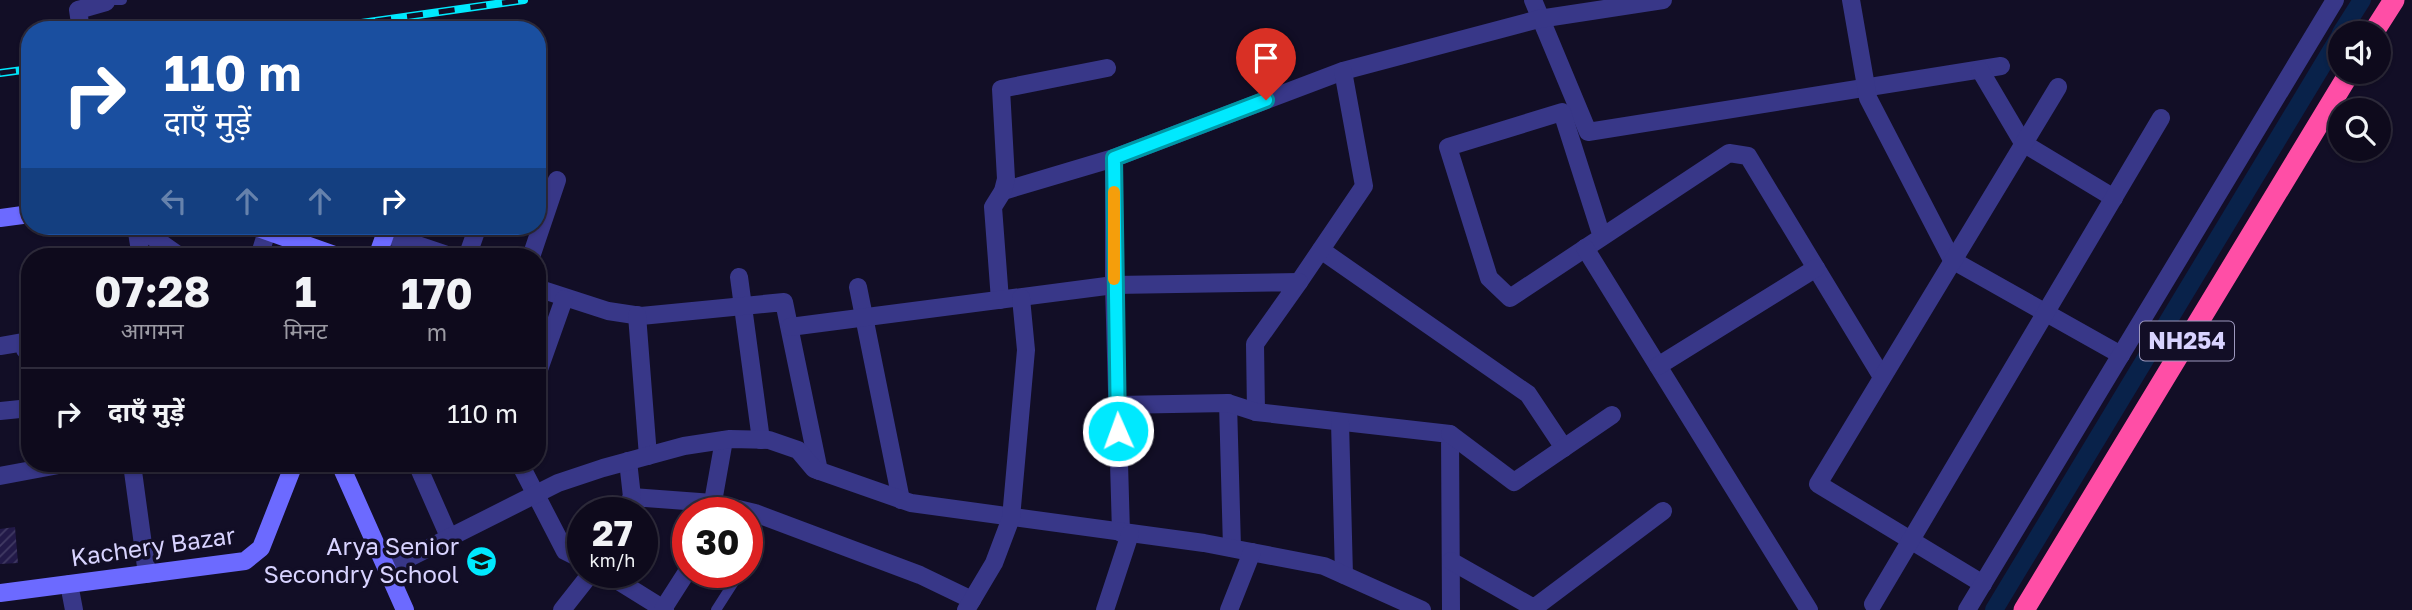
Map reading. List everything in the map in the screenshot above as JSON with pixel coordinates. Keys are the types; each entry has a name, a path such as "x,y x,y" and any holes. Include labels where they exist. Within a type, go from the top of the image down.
{"highway":[{"path":"2380,21 2393,0"},
{"name":"NH254","path":"2024,610 2343,84"}],"street":[{"path":"1534,0 1539,19 1588,132 2001,66"},
{"path":"1000,300 993,207 997,196 1003,191 1114,158 1343,71 1539,19 1663,0"},
{"path":"1851,0 1868,98 1952,260 2121,355"},
{"path":"1967,610 2335,0"},
{"path":"80,21 78,10 111,1"},
{"path":"1003,191 1006,179 1001,89 1107,68"},
{"path":"1980,70 2023,143 2114,198"},
{"path":"1256,412 1255,344 1364,186 1343,71"},
{"path":"1983,584 1818,484 2058,87"},
{"path":"1602,237 1562,111 1448,147 1489,278 1510,298 1729,153 1748,156 1882,377"},
{"path":"1873,604 2161,118"},
{"path":"1105,610 1126,533 1117,405 1114,158"},
{"path":"546,213 557,180"},
{"path":"0,218 21,215"},
{"path":"149,235 168,248"},
{"path":"299,235 323,248"},
{"path":"399,235 431,248"},
{"path":"1585,248 1809,610"},
{"path":"1321,250 1528,394 1564,448"},
{"path":"1658,366 1816,268"},
{"path":"739,277 761,440"},
{"path":"789,327 1114,285 1300,282"},
{"path":"858,287 901,500"},
{"path":"546,292 608,311 637,315 743,308 784,302 819,471"},
{"path":"763,516 920,575 969,605 994,563 1011,518 1026,350 1021,298"},
{"path":"546,350 564,299"},
{"path":"637,315 648,456"},
{"path":"0,346 21,342"},
{"path":"1117,405 1228,404 1256,412 1450,434 1514,482 1612,415"},
{"path":"1228,404 1233,548"},
{"path":"0,411 21,409"},
{"path":"1340,422 1344,575"},
{"path":"1450,434 1451,610"},
{"path":"714,497 724,440"},
{"path":"387,569 558,484 648,456 724,440 761,440 798,450 819,471 901,500 1233,548 1324,566 1344,575 1385,603 1422,610"},
{"path":"628,461 632,496 672,502"},
{"path":"0,476 21,472"},
{"path":"133,472 147,574"},
{"name":"Kachery Bazar","path":"1,589 69,584 245,561 257,554 291,472"},
{"path":"344,472 405,610"},
{"path":"421,472 450,539"},
{"path":"524,472 567,552"},
{"path":"1451,561 1534,608 1663,511"},
{"path":"1229,610 1252,552"},
{"path":"69,584 74,610"},
{"path":"562,610 579,588"},
{"path":"630,588 664,609 677,588"}],"lane":[{"path":"716,610 730,588"}],"building":[{"path":"15,527 18,563 0,564 0,529"}],"waterway":[{"path":"2349,21 2362,0"},
{"path":"1994,610 2328,56"}],"railway":[{"path":"376,21 524,0"},
{"path":"0,73 21,70"}],"slow traffic":[{"path":"1114,192 1114,279"}],"place":[{"name":"Arya Senior Secondry School","path":"482,561"}],"route":[{"path":"1118,431 1114,158 1266,100"}]}
